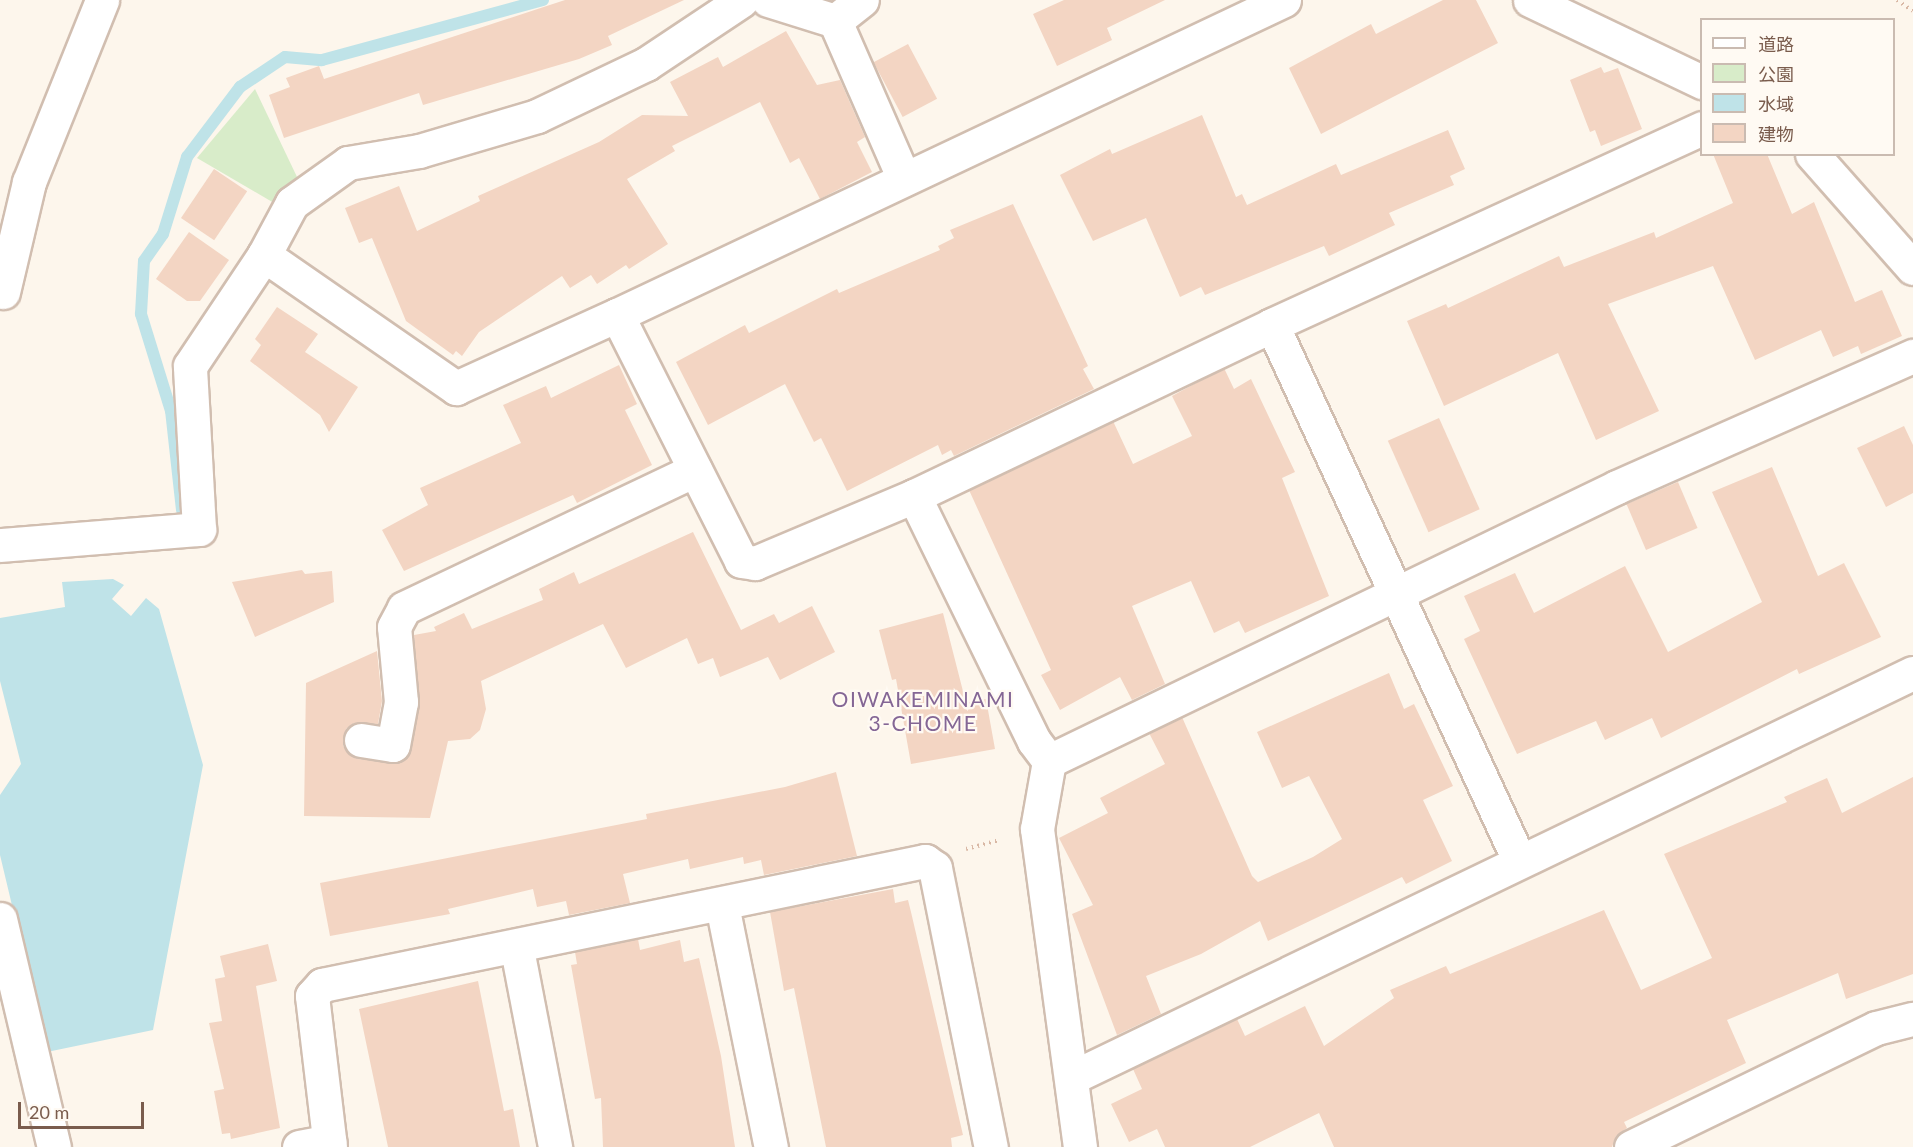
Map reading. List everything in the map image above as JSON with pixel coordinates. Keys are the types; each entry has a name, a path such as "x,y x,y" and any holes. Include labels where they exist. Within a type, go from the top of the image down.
{"street":[{"path":"3,292 29,182 102,0"},
{"path":"0,545 199,529 190,366 264,255 292,202 348,163 419,151 537,116 646,64 741,0"},
{"path":"768,0 834,21 904,178"},
{"path":"834,21 862,0"},
{"path":"264,255 456,388 617,315 1284,0"},
{"path":"1530,0 1700,82"},
{"path":"617,315 741,561 754,563 914,496 1272,325 1700,128"},
{"path":"1814,156 1913,268"},
{"path":"1272,325 1395,597 1519,860"},
{"path":"1049,760 1395,597 1617,487 1913,356"},
{"path":"361,740 393,745 401,702 394,627 404,608 695,470"},
{"path":"914,496 1034,741 1049,760 1037,829 1073,1077 1080,1147"},
{"path":"1073,1077 1519,860 1913,673"},
{"path":"320,1145 312,996 322,986 517,949 925,861 935,868 991,1147"},
{"path":"722,904 771,1147"},
{"path":"0,919 54,1147"},
{"path":"517,949 555,1147"},
{"path":"1630,1147 1876,1028 1913,1019"}],"path":[{"path":"1897,0 1913,11"},
{"path":"925,861 1037,829"}],"green space":[{"path":"255,89 298,179 274,203 197,158"}],"water":[{"path":"113,579 124,585 112,599 131,616 146,598 159,609 203,765 153,1030 47,1052 0,855 0,795 21,764 0,681 0,618 65,607 62,582"}],"building":[{"path":"565,0 684,0 608,36 612,45 579,59 423,105 419,93 284,138 269,95 290,87 286,78 319,66 324,79"},
{"path":"1064,0 1165,0 1107,28 1112,40 1057,66 1033,14"},
{"path":"1443,0 1476,0 1498,43 1321,134 1289,68 1371,24 1376,34"},
{"path":"786,31 817,85 840,80 865,137 857,142 872,172 820,199 799,158 790,163 760,102 672,146 675,151 627,179 668,244 629,269 626,265 597,284 591,275 570,288 562,276 479,332 462,356 456,351 453,355 406,321 372,238 359,243 345,208 399,186 417,231 480,201 478,196 599,142 642,115 688,116 670,82 718,57 723,67"},
{"path":"908,44 937,99 903,117 874,62"},
{"path":"1601,67 1604,73 1618,68 1642,129 1601,146 1595,130 1590,132 1570,80"},
{"path":"1202,115 1236,197 1242,194 1247,205 1336,164 1341,175 1448,130 1465,169 1450,176 1454,185 1389,213 1395,225 1329,256 1324,246 1205,295 1201,287 1180,297 1146,218 1093,241 1060,175 1110,149 1112,154"},
{"path":"1714,156 1768,156 1792,214 1814,202 1855,302 1882,290 1902,336 1861,354 1858,346 1833,357 1821,330 1755,360 1713,266 1608,304 1659,411 1596,440 1558,353 1444,406 1407,321 1446,304 1448,308 1559,256 1564,267 1654,232 1656,238 1733,203"},
{"path":"214,169 247,191 214,240 181,218"},
{"path":"1013,204 1088,366 1083,369 1094,389 954,456 951,450 942,455 938,445 847,491 821,438 814,442 785,384 708,425 676,362 745,325 749,333 837,289 839,293 940,250 938,246 954,238 950,230"},
{"path":"189,232 229,260 200,301 187,301 156,279"},
{"path":"277,307 318,334 305,352 358,387 329,432 320,415 250,361 261,345 255,339"},
{"path":"619,365 637,404 625,410 652,465 577,503 573,495 404,571 382,530 428,505 420,488 521,443 503,405 546,386 551,398"},
{"path":"1224,368 1234,389 1251,379 1295,472 1282,478 1329,596 1245,633 1239,621 1214,633 1191,581 1132,606 1165,684 1132,700 1120,677 1060,710 1041,675 1051,670 969,490 1113,421 1133,464 1192,436 1172,396"},
{"path":"1439,418 1480,509 1429,532 1388,441"},
{"path":"1904,426 1913,445 1913,493 1886,507 1857,448"},
{"path":"1772,467 1818,576 1844,563 1881,637 1799,674 1797,669 1661,738 1652,718 1605,740 1596,721 1517,754 1464,639 1480,631 1464,596 1515,573 1534,613 1625,566 1668,652 1762,602 1712,492"},
{"path":"1678,482 1698,528 1646,550 1626,504"},
{"path":"693,532 741,630 774,614 779,623 812,606 835,652 780,680 768,657 720,677 713,658 698,664 687,638 626,668 603,624 481,681 486,709 480,730 470,739 448,741 430,818 304,816 306,683 377,651 382,701 378,724 354,723 346,729 343,746 358,759 400,762 411,749 419,705 414,635 436,631 434,627 464,613 472,629 543,600 539,589 574,572 579,584"},
{"path":"302,570 305,574 332,571 334,602 255,637 232,582"},
{"path":"943,613 966,703 986,699 995,749 911,764 896,679 892,680 879,630"},
{"path":"1389,673 1404,709 1414,704 1453,786 1423,800 1452,861 1406,884 1402,877 1268,941 1260,921 1201,954 1146,976 1161,1014 1117,1035 1072,914 1093,905 1059,838 1108,813 1100,798 1165,764 1149,733 1182,717 1252,876 1258,882 1313,857 1342,839 1309,776 1282,788 1257,732"},
{"path":"836,772 857,856 764,875 761,860 744,864 743,857 690,869 688,859 623,874 630,903 569,915 566,901 537,907 533,889 448,909 450,914 330,936 320,883 647,819 646,814 785,787"},
{"path":"1913,777 1913,974 1846,999 1838,973 1727,1020 1746,1063 1624,1122 1627,1128 1616,1136 1612,1147 1334,1147 1319,1113 1250,1147 1165,1147 1157,1129 1129,1142 1111,1104 1142,1089 1133,1069 1237,1019 1245,1036 1305,1006 1324,1046 1394,998 1390,990 1446,966 1450,974 1604,910 1641,990 1712,958 1664,854 1787,802 1784,797 1827,778 1842,813"},
{"path":"893,889 895,903 908,900 963,1135 951,1138 952,1147 826,1147 794,988 784,991 770,912"},
{"path":"638,939 640,950 680,940 684,962 699,958 721,1056 735,1147 603,1147 601,1098 595,1099 571,965 577,964 575,952"},
{"path":"268,944 277,981 256,986 280,1128 231,1139 230,1133 222,1134 214,1091 224,1089 209,1023 222,1021 215,979 225,977 220,956"},
{"path":"478,981 504,1111 513,1109 520,1147 388,1147 359,1009"}],"waterway":[{"path":"182,510 171,411 141,314 144,261 163,234 187,157 240,87 285,57 322,60 543,0"}],"district":[{"name":"OIWAKEMINAMI 3-CHOME","path":"923,711"}]}
